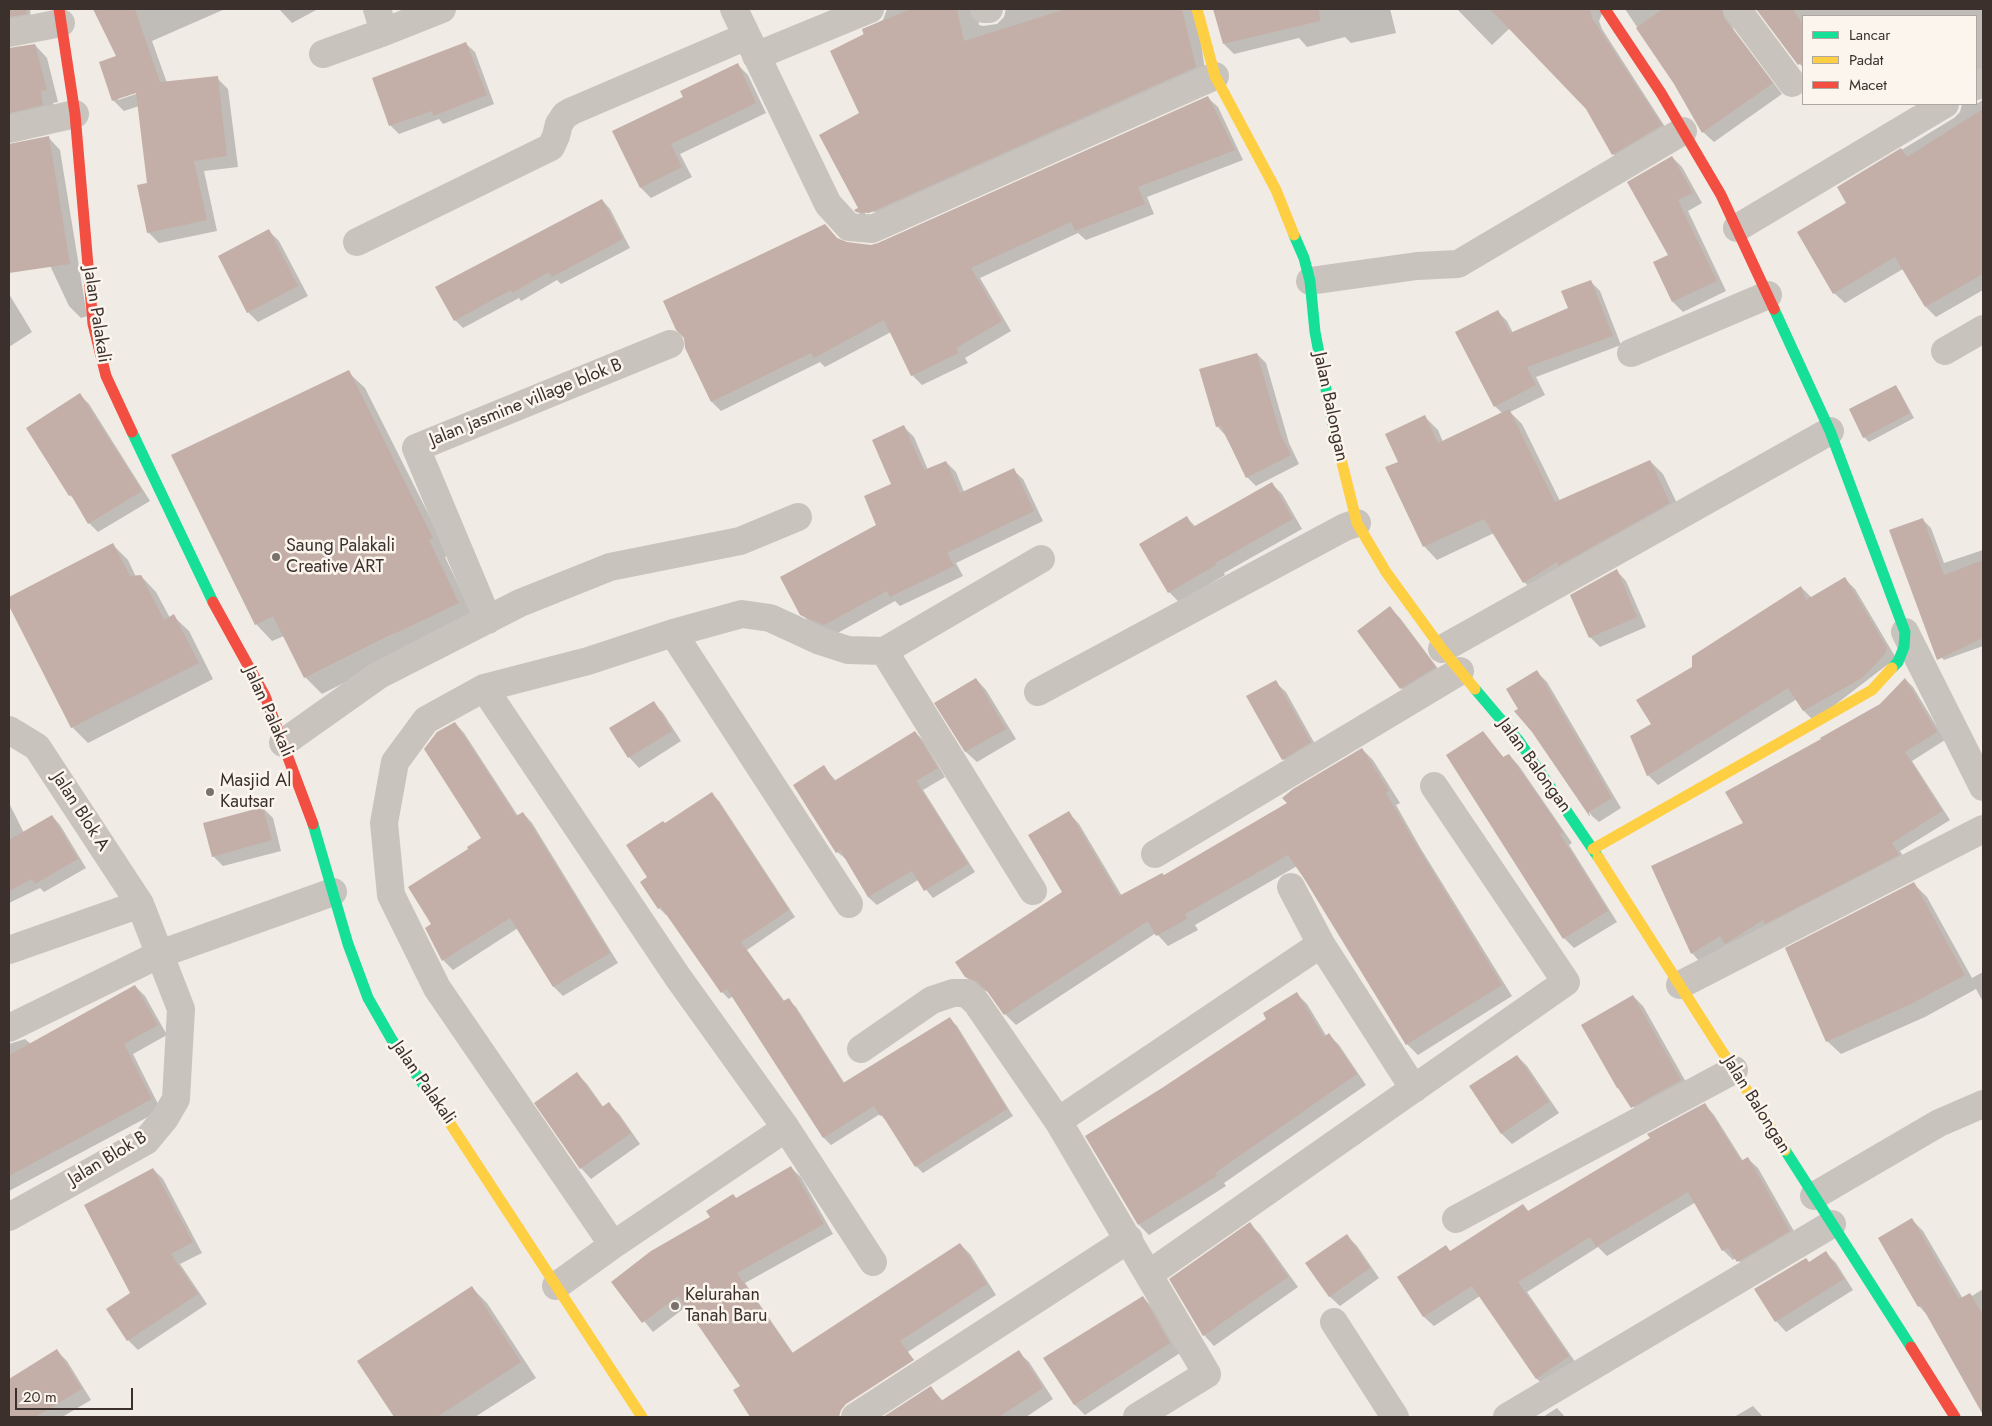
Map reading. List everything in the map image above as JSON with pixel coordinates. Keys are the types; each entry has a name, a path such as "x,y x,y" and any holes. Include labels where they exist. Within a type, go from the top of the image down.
{"street":[{"path":"323,54 381,20 442,9"},
{"path":"734,9 828,204 849,227 872,229 1215,76"},
{"path":"357,242 551,147 559,124 572,111 751,46 870,9"},
{"path":"984,9 989,9"},
{"name":"Jalan Balongan","path":"1197,9 1215,76 1276,190 1299,244 1310,281 1315,332 1337,449 1357,522 1386,572 1442,649 1519,741 1593,849 1954,1417"},
{"path":"1605,9 1652,78 1721,194 1830,432 1905,632 1983,787"},
{"path":"1736,9 1792,83"},
{"path":"9,33 60,16"},
{"name":"Jalan Palakali","path":"60,16 75,114 93,324 106,376 204,585 265,696 312,822 348,944 373,1006 392,1040 465,1145 642,1417"},
{"path":"1737,228 1943,105"},
{"path":"9,129 75,114"},
{"path":"1310,281 1417,266 1458,264 1683,131"},
{"path":"1631,353 1768,295"},
{"path":"1945,351 1983,329"},
{"name":"Jalan jasmine village blok B","path":"488,620 416,448 670,344"},
{"path":"1442,649 1830,432"},
{"path":"283,742 379,675 520,603 610,567 740,541 798,517"},
{"path":"1038,692 1357,522"},
{"path":"613,1245 437,988 391,895 384,822 395,762 426,720 484,688 588,661 673,633 742,614 770,618 820,641 848,650 884,651 1041,559"},
{"path":"1593,849 1872,690 1898,662 1904,647 1905,632"},
{"path":"673,633 849,904"},
{"path":"884,651 1033,891"},
{"path":"1155,854 1460,671"},
{"path":"484,688 677,976 786,1128 873,1262"},
{"name":"Jalan Blok A","path":"9,730 37,747 140,904"},
{"path":"1150,1274 1566,982 1434,786"},
{"path":"1680,985 1983,828"},
{"path":"1291,887 1321,944 1414,1089"},
{"path":"9,1028 160,954 332,892"},
{"path":"9,950 140,904"},
{"name":"Jalan Blok B","path":"9,1217 146,1141 165,1118 176,1099 181,1009 140,904"},
{"path":"1058,1121 1321,944"},
{"path":"861,1049 932,1000 953,993 966,993 976,1002 1058,1121 1208,1374 1137,1417"},
{"path":"1456,1219 1734,1070"},
{"path":"1814,1196 1939,1123 1983,1104"},
{"path":"556,1286 613,1245 786,1128"},
{"path":"1507,1417 1832,1224"},
{"path":"855,1417 1129,1239"},
{"path":"1334,1322 1394,1417"}],"building":[{"path":"9,9 26,9 27,14 9,17"},
{"path":"93,9 135,9 160,82 218,76 227,156 194,161 207,220 147,233 137,185 147,183 136,93 112,101 99,62 116,56"},
{"path":"911,9 957,9 964,41 1066,9 1182,9 1196,67 869,213 856,212 854,210 858,208 819,135 859,113 830,51 864,34 862,29"},
{"path":"1213,9 1319,9 1320,21 1223,44"},
{"path":"1490,9 1590,9 1592,18 1662,125 1612,155 1586,109"},
{"path":"1663,9 1722,9 1724,18 1773,83 1702,133 1674,84 1636,28"},
{"path":"1756,9 1793,9 1802,23 1802,63 1798,65"},
{"path":"466,42 487,95 433,116 432,111 389,126 372,78"},
{"path":"35,44 47,90 41,91 43,105 9,113 9,48"},
{"path":"738,63 756,103 671,144 682,167 640,188 612,131 683,97 680,91"},
{"path":"1208,96 1235,150 1138,187 1145,204 1075,231 1071,222 971,268 1002,321 956,348 959,353 911,376 884,320 814,358 811,353 711,402 685,348 684,338 676,330 663,301 825,224 837,238 847,242 871,245 878,243"},
{"path":"1983,109 1983,274 1925,307 1895,257 1833,294 1797,232 1846,203 1837,187 1901,148 1907,157"},
{"path":"49,136 70,264 9,273 9,144"},
{"path":"1672,156 1693,193 1678,200 1717,281 1672,302 1653,262 1668,255 1627,182"},
{"path":"602,199 623,239 552,277 549,272 512,293 511,290 454,321 435,287"},
{"path":"269,229 298,286 247,313 218,256"},
{"path":"1591,280 1613,336 1527,367 1536,385 1494,407 1455,332 1498,310 1510,333 1568,308 1561,291"},
{"path":"1257,353 1280,433 1291,455 1246,478 1221,426 1216,427 1199,369"},
{"path":"349,370 433,538 429,540 459,603 304,678 273,616 255,625 171,455"},
{"path":"1896,385 1910,413 1863,438 1849,409"},
{"path":"80,393 142,491 88,524 26,428"},
{"path":"1509,409 1555,502 1650,460 1670,503 1558,566 1557,562 1523,583 1484,519 1423,547 1385,467 1398,462 1385,434 1425,415 1438,443"},
{"path":"904,425 924,470 946,461 960,493 1014,468 1034,511 947,553 954,566 890,597 887,591 824,625 800,615 780,577 876,525 864,496 891,484 872,440"},
{"path":"1272,482 1293,519 1215,563 1216,565 1168,593 1139,544 1187,516 1193,527"},
{"path":"1923,518 1944,575 1983,560 1983,638 1937,660 1889,530"},
{"path":"113,543 130,576 141,575 164,620 174,614 199,663 71,728 9,606 9,597"},
{"path":"1617,569 1637,617 1589,638 1570,595"},
{"path":"1845,577 1887,648 1885,654 1862,678 1803,711 1788,688 1647,776 1630,736 1651,724 1636,700 1692,667 1692,656 1801,586 1806,600"},
{"path":"1390,606 1436,667 1400,689 1357,631"},
{"path":"1537,670 1612,798 1589,812 1590,817 1532,732 1514,711 1518,709 1506,689"},
{"path":"976,678 1006,729 965,752 934,703"},
{"path":"1905,678 1937,732 1905,752 1942,811 1892,843 1899,855 1765,924 1763,920 1725,944 1720,936 1691,954 1651,866 1743,823 1725,792 1880,704"},
{"path":"1276,680 1311,742 1282,760 1246,696"},
{"path":"654,701 672,731 628,758 609,728"},
{"path":"455,722 516,816 523,812 610,953 553,987 510,918 442,961 425,928 431,924 408,887 468,849 467,847 481,838 424,749 437,732"},
{"path":"915,731 938,768 916,781 968,864 924,891 912,871 868,897 840,850 836,853 793,785 824,765 834,781"},
{"path":"1483,731 1503,757 1509,754 1563,832 1560,834 1608,911 1563,939 1446,755"},
{"path":"1362,748 1389,791 1386,793 1411,836 1502,985 1406,1045 1288,855 1185,914 1187,919 1156,936 1148,921 1004,1015 987,991 976,981 965,977 955,962 1062,892 1028,835 1069,811 1119,896 1162,873 1164,875 1287,803 1282,798 1293,789"},
{"path":"712,792 789,910 741,942 783,1001 789,998 843,1083 950,1017 1007,1109 915,1167 882,1115 880,1116 874,1106 823,1138 727,989 721,993 661,907 658,909 640,882 647,877 626,845 663,821 665,823"},
{"path":"263,807 272,840 212,857 203,823"},
{"path":"52,815 78,859 35,884 32,879 9,891 9,840"},
{"path":"1914,882 1965,975 1911,1004 1826,1042 1785,948"},
{"path":"135,985 158,1025 124,1044 152,1099 9,1176 9,1055"},
{"path":"1297,992 1324,1037 1329,1033 1357,1074 1215,1173 1217,1176 1138,1225 1085,1136 1266,1019 1263,1013"},
{"path":"1633,995 1681,1080 1631,1108 1617,1088 1581,1025"},
{"path":"1517,1055 1549,1102 1501,1134 1469,1086"},
{"path":"577,1072 602,1107 609,1102 631,1133 580,1169 534,1103"},
{"path":"1705,1103 1741,1161 1748,1157 1790,1231 1737,1262 1728,1248 1722,1251 1688,1192 1596,1247 1590,1237 1518,1282 1569,1356 1536,1379 1472,1286 1423,1317 1397,1277 1446,1245 1450,1251 1523,1204 1528,1211 1650,1138 1647,1134"},
{"path":"791,1166 824,1224 737,1273 792,1353 960,1243 987,1284 900,1341 914,1360 846,1404 841,1410 839,1417 750,1417 733,1390 740,1386 678,1296 642,1323 611,1282 651,1251 710,1217 706,1211 733,1194 736,1198"},
{"path":"153,1168 193,1242 171,1254 198,1294 127,1341 106,1309 130,1293 84,1205"},
{"path":"1912,1218 1959,1299 1970,1293 1983,1315 1983,1415 1921,1305 1918,1307 1878,1238"},
{"path":"1250,1222 1288,1277 1203,1336 1169,1279"},
{"path":"1347,1234 1370,1268 1329,1297 1305,1263"},
{"path":"1826,1251 1844,1279 1775,1322 1754,1289 1806,1258 1809,1262"},
{"path":"472,1286 521,1362 437,1417 394,1417 357,1361"},
{"path":"1143,1296 1170,1343 1074,1405 1043,1358"},
{"path":"57,1349 82,1389 35,1417 9,1417 9,1379"},
{"path":"1019,1350 1043,1388 999,1417 883,1417 931,1386 941,1401"}],"traffic: fast":[{"path":"1294,235 1304,258 1310,281 1315,332 1334,431"},
{"path":"1774,309 1830,431 1905,632 1904,647 1898,662 1892,668"},
{"path":"132,432 213,602"},
{"path":"1475,689 1519,741 1598,857"},
{"path":"313,824 348,944 368,998 392,1040 442,1111"},
{"path":"1785,1150 1911,1347"}],"traffic: slow":[{"path":"1197,9 1215,76 1276,190 1294,235"},
{"path":"1334,431 1357,523 1386,572 1442,649 1475,689"},
{"path":"1593,849 1872,690 1892,668"},
{"path":"1598,857 1785,1150"},
{"path":"442,1111 642,1417"}],"traffic: jam":[{"path":"59,9 75,114 93,324 106,376 132,432"},
{"path":"1605,9 1661,93 1721,195 1774,309"},
{"path":"213,602 265,696 313,824"},
{"path":"1911,1347 1955,1417"}],"place":[{"name":"Saung Palakali Creative ART","path":"276,557"},
{"name":"Masjid Al Kautsar","path":"210,792"},
{"name":"Kelurahan Tanah Baru","path":"675,1306"}]}
